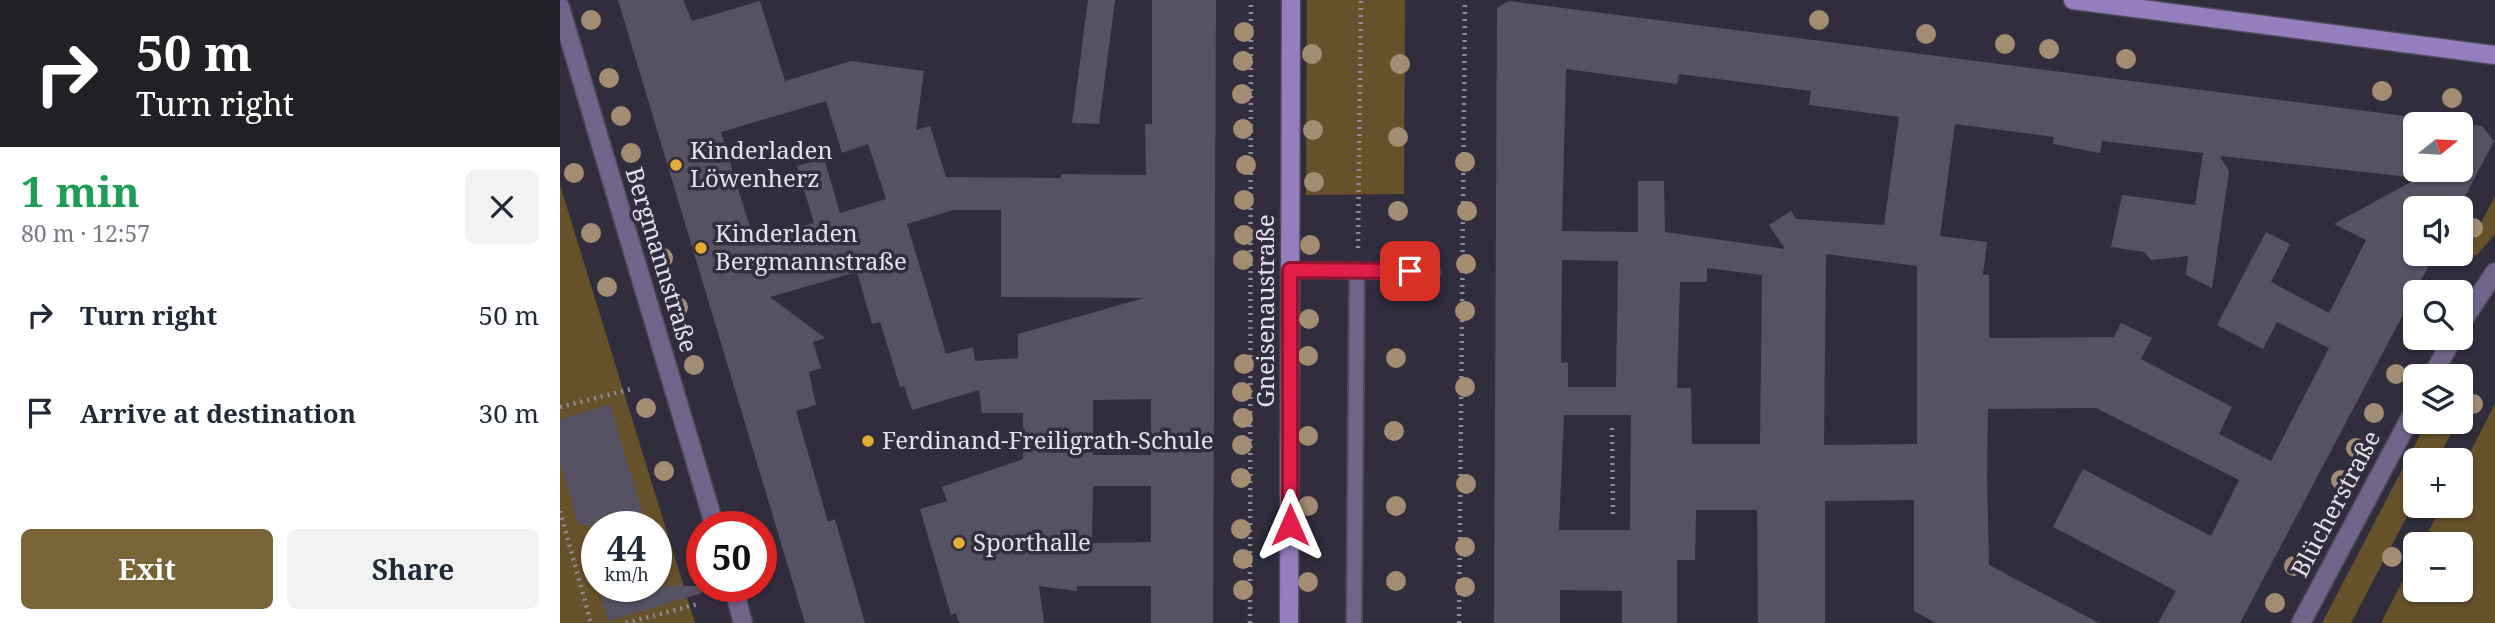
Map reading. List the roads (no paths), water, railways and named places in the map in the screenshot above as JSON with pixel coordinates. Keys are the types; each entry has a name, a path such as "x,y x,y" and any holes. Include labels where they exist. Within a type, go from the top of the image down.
{"main road":[{"name":"Gneisenaustraße","path":"1289,623 1291,0"},
{"path":"2073,0 2495,55"}],"street":[{"name":"Bergmannstraße","path":"560,7 710,511"},
{"path":"2473,305 2495,272"},
{"name":"Blücherstraße","path":"2301,623 2403,432"},
{"path":"737,602 743,623"}],"lane":[{"path":"1290,270 1433,271"},
{"path":"1354,623 1357,270"}],"place":[{"name":"Kinderladen Löwenherz","path":"676,165"},
{"name":"Kinderladen Bergmannstraße","path":"701,248"},
{"name":"Ferdinand-Freiligrath-Schule","path":"868,441"},
{"name":"Sporthalle","path":"959,543"}]}
